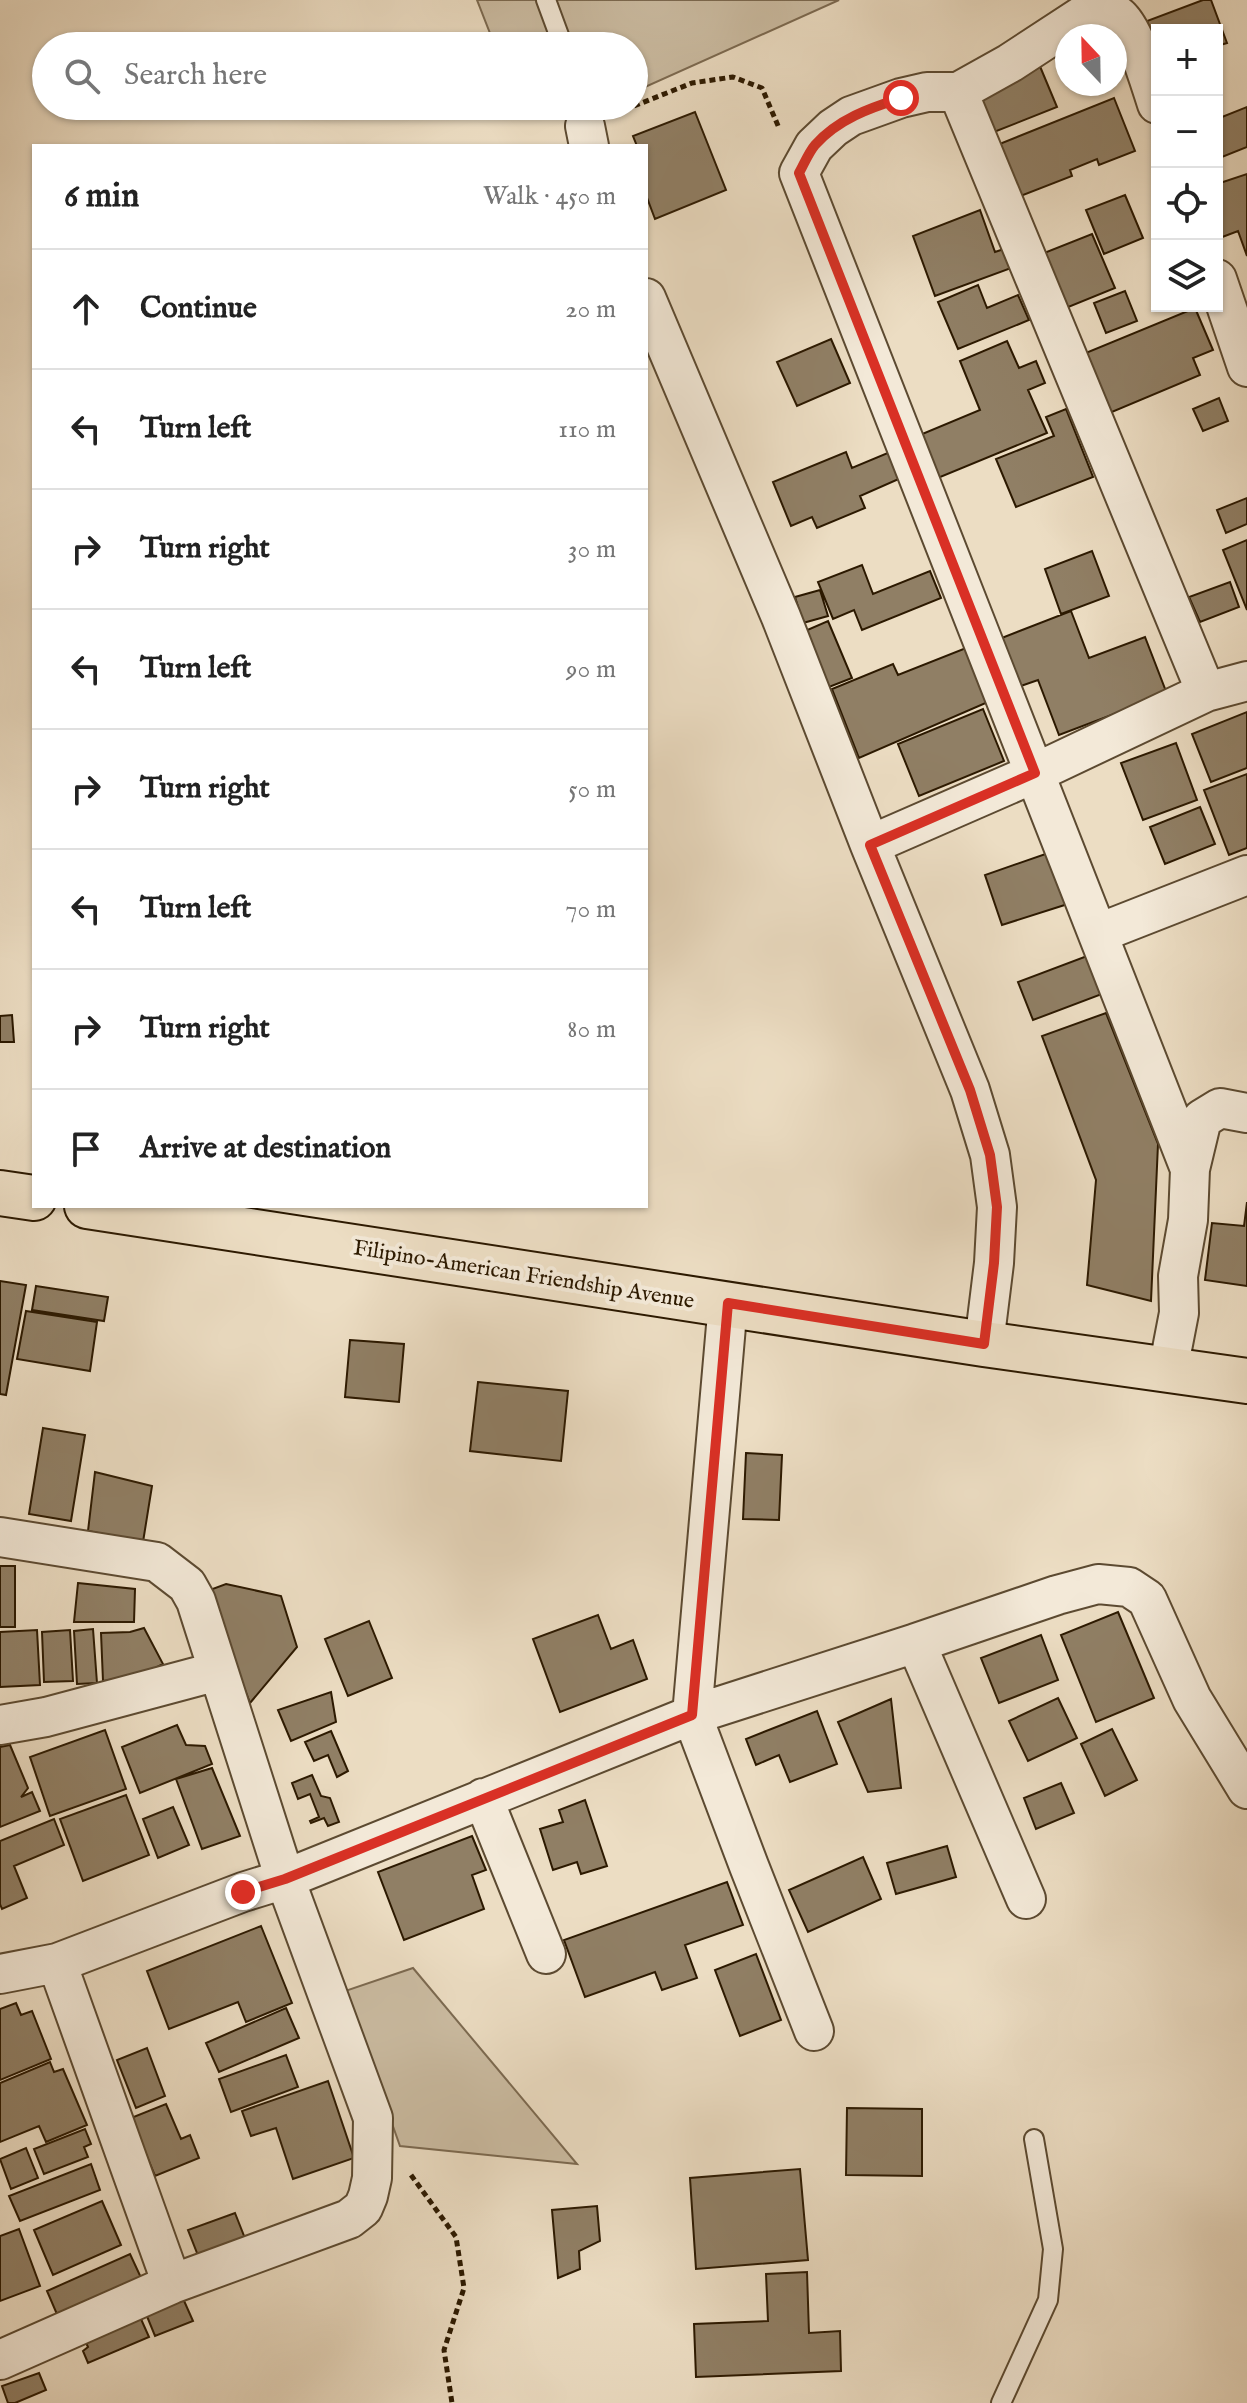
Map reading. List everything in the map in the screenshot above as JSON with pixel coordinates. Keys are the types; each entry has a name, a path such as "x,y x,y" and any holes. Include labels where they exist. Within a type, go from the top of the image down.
{"main road":[{"path":"0,1193 32,1198"},
{"name":"Filipino-American Friendship Avenue","path":"100,1208 984,1344 1247,1381"}],"street":[{"path":"1154,96 1141,57 1123,22 1117,15 1104,10 1091,10 1021,56 958,92 927,92 851,116 814,146 799,173 1190,1169"},
{"path":"958,92 1206,692"},
{"path":"1223,297 1247,367"},
{"path":"648,303 781,617 970,1090 990,1155 997,1207 984,1344"},
{"path":"870,845 1035,773 1206,692 1247,681"},
{"path":"1099,933 1247,875"},
{"path":"1168,1370 1179,1313 1178,1276 1188,1220 1190,1169 1202,1119 1220,1108 1247,1113"},
{"path":"728,1303 692,1715 814,2031"},
{"path":"0,1537 157,1562 187,1585 196,1601 285,1879 373,2118 372,2178 368,2196 363,2208 349,2219 172,2284 0,2360"},
{"path":"0,1974 57,1963 285,1879 692,1715 1098,1584 1129,1587 1147,1599 1192,1699 1247,1789"},
{"path":"916,1643 1026,1899"},
{"path":"0,1725 46,1717 218,1671"},
{"path":"483,1798 546,1954"},
{"path":"57,1963 172,2284"}],"lane":[{"path":"546,0 558,32"},
{"path":"1001,2403 1048,2300 1053,2249 1034,2139"}],"path":[{"path":"648,100 692,83 733,77 762,88 799,173"},
{"path":"407,2170 456,2237 464,2288 444,2350 452,2403"}],"shaded area":[{"path":"477,0 839,0 648,86 648,32 490,32"},
{"path":"413,1968 577,2164 400,2146 345,1991"}],"building":[{"path":"1203,0 1211,0 1220,24 1151,24 1151,31 1147,21"},
{"path":"1039,64 1057,107 994,132 977,89"},
{"path":"1114,98 1135,151 1099,165 1097,159 1070,170 1072,176 1018,197 997,145"},
{"path":"1247,107 1247,147 1223,157 1223,117"},
{"path":"695,112 726,190 655,219 648,200 648,144 636,144 633,136"},
{"path":"1247,174 1247,256 1238,231 1223,237 1223,182"},
{"path":"1125,195 1143,238 1104,254 1086,210"},
{"path":"980,210 995,252 1007,248 1014,267 935,296 913,236"},
{"path":"1092,234 1115,288 1061,310 1039,255"},
{"path":"978,285 987,308 1018,295 1029,320 958,349 938,302"},
{"path":"1125,291 1137,321 1106,333 1094,303"},
{"path":"1185,312 1197,312 1213,350 1193,358 1200,375 1100,417 1076,357"},
{"path":"831,339 850,383 797,406 777,362"},
{"path":"1007,341 1019,368 1036,361 1045,383 1028,390 1047,433 933,480 915,437 980,410 960,361"},
{"path":"1219,398 1228,421 1203,431 1193,409"},
{"path":"1066,409 1093,477 1016,507 996,459 1054,436 1046,417"},
{"path":"846,452 852,468 890,452 901,478 860,496 865,508 817,528 812,517 791,526 773,482"},
{"path":"1247,498 1247,524 1226,533 1217,510"},
{"path":"1247,540 1247,610 1223,550"},
{"path":"1092,551 1109,596 1061,614 1045,569"},
{"path":"862,565 873,594 930,571 941,598 862,630 854,610 833,619 818,582"},
{"path":"1230,582 1239,607 1200,622 1189,597"},
{"path":"820,590 828,616 803,623 795,597"},
{"path":"1071,611 1089,658 1145,637 1167,694 1059,735 1038,680 1018,687 999,639"},
{"path":"828,621 852,678 829,687 805,631"},
{"path":"966,648 988,702 859,758 832,689 893,664 898,675"},
{"path":"983,709 1004,761 919,796 898,744"},
{"path":"1247,712 1247,768 1211,782 1192,734"},
{"path":"1176,743 1197,800 1143,820 1121,763"},
{"path":"1247,774 1247,848 1229,855 1204,790"},
{"path":"1200,807 1215,844 1165,864 1150,827"},
{"path":"1057,850 1074,902 1002,925 985,875"},
{"path":"1087,956 1102,994 1033,1020 1018,982"},
{"path":"1106,1013 1158,1144 1151,1301 1087,1285 1096,1180 1042,1036"},
{"path":"12,1015 14,1042 0,1042 0,1016"},
{"path":"1247,1202 1247,1286 1205,1280 1212,1223 1244,1226"},
{"path":"0,1281 26,1285 6,1395 0,1394"},
{"path":"36,1286 108,1297 104,1321 32,1310"},
{"path":"26,1311 97,1322 90,1371 17,1359"},
{"path":"350,1340 404,1344 399,1402 345,1397"},
{"path":"478,1382 568,1391 561,1461 470,1451"},
{"path":"43,1428 85,1435 71,1521 29,1514"},
{"path":"746,1453 782,1455 779,1520 743,1519"},
{"path":"95,1472 152,1486 143,1542 88,1531"},
{"path":"0,1566 15,1566 15,1627 0,1627"},
{"path":"78,1583 135,1589 134,1622 74,1622"},
{"path":"226,1584 281,1596 297,1647 250,1703 207,1591"},
{"path":"1118,1612 1154,1698 1096,1722 1061,1635"},
{"path":"598,1615 611,1649 633,1640 647,1679 560,1712 533,1639"},
{"path":"369,1621 392,1678 348,1696 325,1639"},
{"path":"144,1628 163,1664 137,1678 103,1681 101,1633"},
{"path":"93,1629 97,1683 77,1684 74,1631"},
{"path":"37,1630 40,1685 0,1687 0,1632"},
{"path":"70,1630 73,1681 44,1682 42,1632"},
{"path":"1041,1635 1058,1680 999,1703 981,1658"},
{"path":"331,1692 336,1722 291,1741 278,1710"},
{"path":"1058,1698 1077,1738 1028,1761 1009,1721"},
{"path":"891,1699 901,1788 868,1792 838,1722"},
{"path":"817,1711 837,1764 790,1782 779,1755 756,1765 746,1739"},
{"path":"177,1725 186,1745 205,1746 212,1764 140,1793 122,1747"},
{"path":"1112,1729 1137,1780 1105,1796 1081,1744"},
{"path":"105,1730 126,1789 50,1816 30,1757"},
{"path":"331,1731 348,1771 337,1777 328,1755 314,1761 305,1742"},
{"path":"10,1745 28,1788 21,1797 32,1792 40,1811 0,1827 0,1747"},
{"path":"212,1768 240,1836 202,1849 176,1779"},
{"path":"312,1775 321,1796 330,1798 339,1822 328,1826 324,1818 311,1823 319,1817 310,1794 298,1799 292,1783"},
{"path":"1061,1783 1074,1813 1036,1829 1024,1798"},
{"path":"126,1795 149,1855 83,1881 60,1819"},
{"path":"585,1800 607,1866 581,1874 577,1862 553,1870 540,1829 563,1822 559,1810"},
{"path":"173,1807 189,1845 158,1858 143,1819"},
{"path":"54,1819 64,1845 14,1866 27,1898 2,1909 0,1841"},
{"path":"472,1836 486,1870 472,1875 484,1909 404,1940 378,1872"},
{"path":"947,1846 956,1877 896,1894 887,1863"},
{"path":"863,1857 881,1899 808,1932 789,1890"},
{"path":"727,1882 743,1925 685,1945 697,1978 662,1990 655,1972 585,1997 564,1940"},
{"path":"261,1926 292,2003 246,2022 238,2002 169,2029 147,1971"},
{"path":"756,1954 781,2020 740,2036 715,1970"},
{"path":"16,2003 21,2015 32,2011 51,2059 0,2080 0,2009"},
{"path":"286,2008 299,2038 219,2072 206,2043"},
{"path":"147,2048 165,2096 136,2108 117,2060"},
{"path":"286,2055 298,2087 231,2112 219,2079"},
{"path":"50,2062 54,2072 63,2069 87,2125 46,2142 39,2126 0,2142 0,2083"},
{"path":"328,2081 354,2158 293,2179 276,2128 251,2136 242,2111"},
{"path":"166,2104 181,2139 190,2135 199,2158 155,2176 131,2118"},
{"path":"847,2108 922,2109 922,2176 846,2175"},
{"path":"85,2129 91,2144 84,2147 88,2157 44,2174 34,2149"},
{"path":"26,2148 38,2178 11,2189 0,2159"},
{"path":"91,2164 100,2190 20,2221 9,2196"},
{"path":"800,2169 808,2260 696,2269 690,2178"},
{"path":"102,2201 121,2245 53,2275 34,2230"},
{"path":"597,2206 600,2241 579,2251 580,2269 558,2278 552,2210"},
{"path":"235,2213 246,2241 199,2258 188,2230"},
{"path":"19,2229 40,2286 0,2301 0,2236"},
{"path":"130,2254 143,2282 59,2319 47,2291"},
{"path":"807,2272 809,2333 840,2331 841,2371 696,2377 694,2324 768,2321 766,2274"},
{"path":"181,2294 193,2321 155,2336 144,2309"},
{"path":"137,2310 149,2337 88,2363 83,2351 88,2347 82,2334"},
{"path":"39,2373 46,2390 8,2403 2,2386"}],"route":[{"path":"243,1892 285,1879 692,1715 728,1303 984,1344 997,1207 990,1155 970,1090 870,845 1035,773 799,173 814,146 833,128 851,116 901,98"}]}
